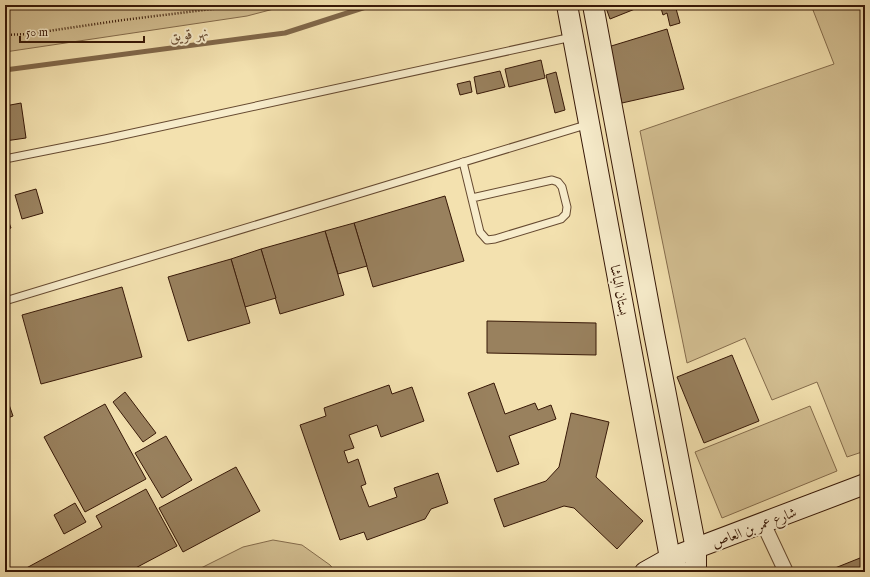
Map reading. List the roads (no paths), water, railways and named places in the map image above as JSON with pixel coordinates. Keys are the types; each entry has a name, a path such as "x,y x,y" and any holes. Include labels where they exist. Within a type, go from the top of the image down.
{"street":[{"name":"بستان الباشا","path":"593,5 652,326 696,548 696,572"},
{"name":"بستان الباشا","path":"568,7 572,37 675,565"},
{"name":"شارع عمر بن العاص","path":"645,572 675,565 696,548 865,484"},
{"path":"763,523 786,572"}],"lane":[{"path":"5,159 105,139 572,37"},
{"path":"5,301 589,124"},
{"path":"463,162 480,232 486,240 495,239 561,219 566,214 567,206 562,187 558,182 552,180 472,198"}],"waterway":[{"name":"نهر قويق","path":"5,70 285,33 372,5"}]}
